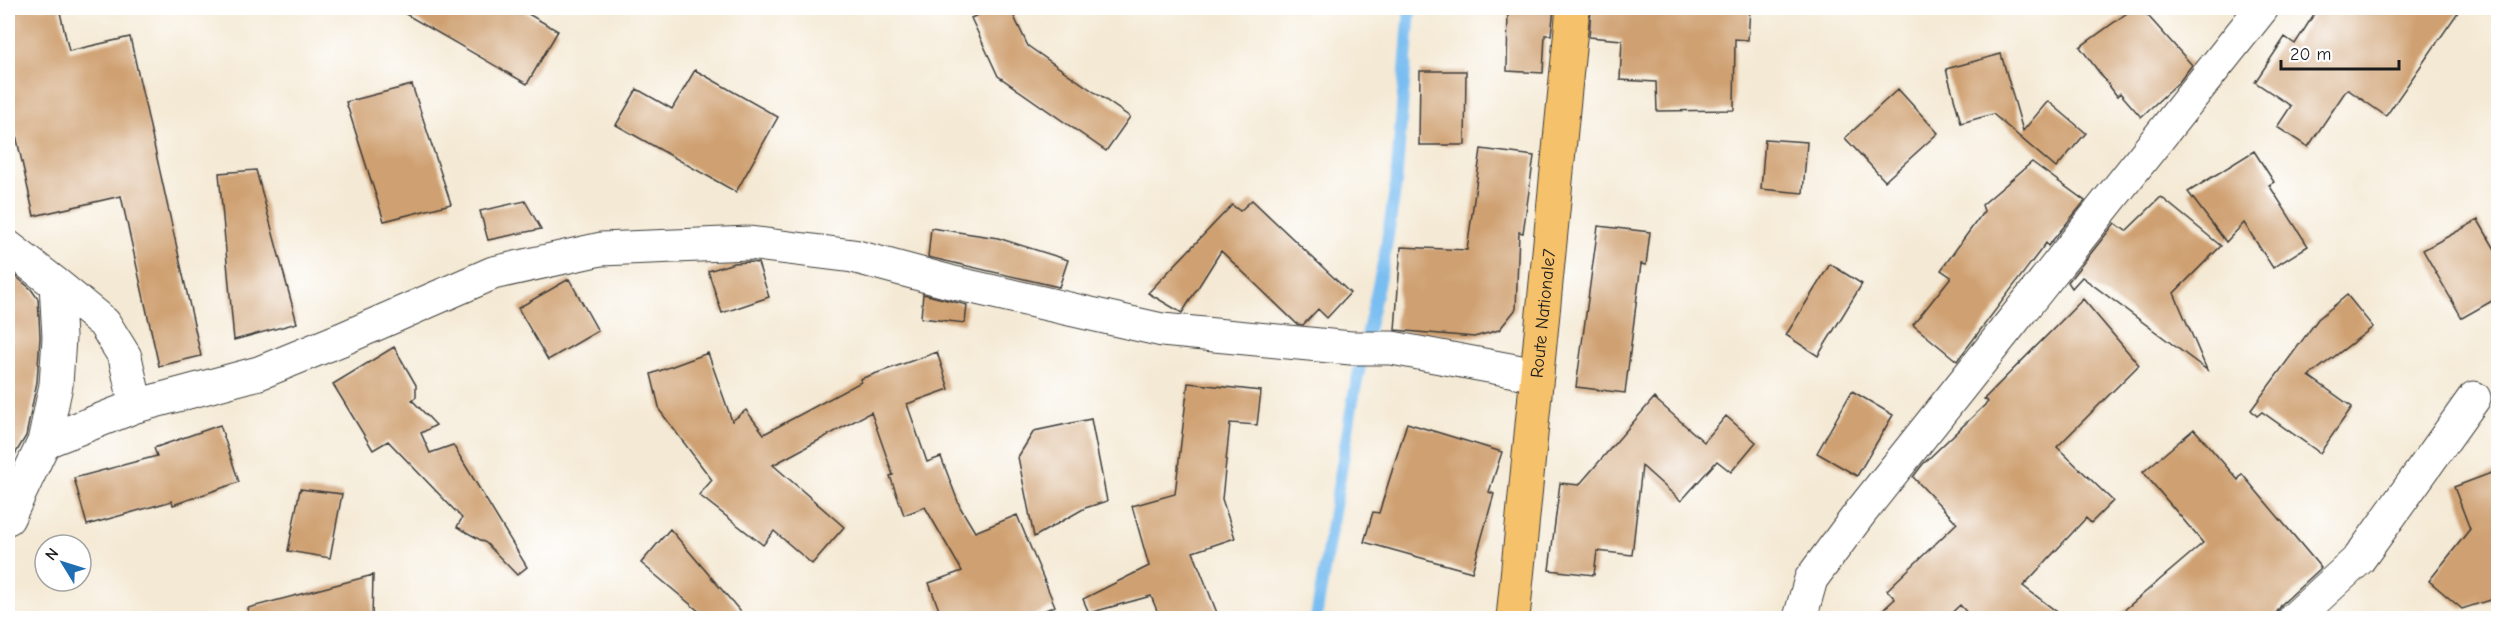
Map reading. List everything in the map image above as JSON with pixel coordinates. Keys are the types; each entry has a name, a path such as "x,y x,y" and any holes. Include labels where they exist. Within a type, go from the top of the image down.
{"main road":[{"name":"Route Nationale7","path":"1513,618 1573,8"}],"street":[{"path":"1800,618 1811,579 1853,522 2262,8"},
{"path":"44,442 136,406 259,373 493,273 601,249 749,243 853,256 950,282 1162,330 1351,348 1392,348 1537,375"},
{"path":"8,247 104,323 125,357 136,406"},
{"path":"8,518 44,442 56,385 59,337 56,284"},
{"path":"2295,618 2359,559 2474,398"}],"building":[{"path":"8,8 59,8 69,51 130,37 201,356 159,366 121,196 34,216 8,99"},
{"path":"395,8 518,8 558,31 527,84"},
{"path":"994,8 1010,8 1028,46 1130,117 1106,151 998,76 971,18"},
{"path":"1508,8 1554,8 1551,35 1545,35 1543,73 1507,71"},
{"path":"1591,8 1750,8 1748,40 1735,39 1734,110 1657,111 1656,82 1620,80 1622,40 1589,37"},
{"path":"2134,8 2141,8 2192,65 2179,82 2141,117 2120,93 2117,96 2080,47"},
{"path":"2318,8 2461,8 2386,116 2347,89 2308,147 2277,127 2291,106 2255,82 2285,37 2295,44"},
{"path":"2001,54 2023,131 2048,101 2086,133 2056,168 1993,114 1961,123 1946,69"},
{"path":"695,70 778,117 736,192 616,125 637,89 672,109"},
{"path":"1420,71 1466,71 1465,145 1419,145"},
{"path":"412,85 451,204 384,221 346,102"},
{"path":"1898,89 1938,133 1885,181 1845,138"},
{"path":"1765,139 1807,142 1803,193 1761,189"},
{"path":"1481,149 1534,156 1523,233 1519,232 1516,309 1499,330 1474,337 1395,330 1401,247 1467,250"},
{"path":"2254,151 2274,182 2269,185 2308,246 2273,268 2244,223 2226,242 2188,192"},
{"path":"2032,162 2085,201 2048,246 2046,243 1957,361 1913,325 1951,277 1941,270 1984,211 1982,205"},
{"path":"256,170 297,323 234,340 219,173"},
{"path":"2161,197 2221,246 2174,293 2207,370 2082,277 2072,288 2068,282 2115,223 2126,231"},
{"path":"1252,200 1350,293 1327,318 1318,309 1303,325 1297,324 1221,251 1182,313 1148,293 1232,205 1240,211"},
{"path":"525,201 541,229 488,240 480,211"},
{"path":"2478,220 2499,256 2499,297 2462,318 2423,250"},
{"path":"1598,226 1650,232 1646,265 1641,264 1625,393 1576,387"},
{"path":"931,228 998,238 1068,260 1059,287 928,257"},
{"path":"734,263 758,263 769,297 722,313 708,271"},
{"path":"1830,264 1862,284 1818,356 1786,335"},
{"path":"8,270 31,289 38,299 40,337 37,382 26,436 8,466"},
{"path":"569,279 598,331 548,360 518,308"},
{"path":"923,294 967,305 965,323 921,318"},
{"path":"2347,295 2373,327 2309,376 2352,407 2320,453 2262,412 2257,416 2251,410 2318,319"},
{"path":"2083,299 2139,365 2057,447 2113,501 2091,523 2086,518 2023,586 2065,618 1972,618 1960,605 1946,618 1874,618 1895,599 1887,590 1957,523 1913,477 1923,464 1988,402 1984,399"},
{"path":"394,347 416,385 416,397 412,400 436,425 421,433 430,453 453,445 527,567 517,575 486,543 457,527 462,518 388,441 373,450 333,384"},
{"path":"937,352 949,389 907,404 927,462 941,457 960,507 975,532 1017,515 1055,606 1027,618 942,618 929,583 962,571 925,507 904,515 871,412 773,465 844,527 812,564 774,531 763,545 699,495 712,480 660,411 651,374 708,353 732,421 746,410 764,434 861,382 860,379"},
{"path":"1188,383 1261,391 1257,425 1230,423 1222,499 1235,538 1193,552 1219,618 1160,618 1151,596 1089,613 1083,599 1149,566 1132,506 1175,494"},
{"path":"1852,391 1893,415 1857,476 1817,453"},
{"path":"1654,398 1704,442 1726,416 1756,442 1731,472 1717,461 1681,501 1642,466 1632,555 1597,551 1594,575 1549,570 1560,483 1579,485"},
{"path":"1091,419 1107,501 1085,508 1034,537 1018,457 1034,431"},
{"path":"1407,423 1502,452 1489,492 1494,494 1472,572 1364,542 1373,512 1379,513"},
{"path":"220,425 239,482 173,505 172,501 87,525 74,478 157,456 154,448"},
{"path":"2194,429 2238,480 2242,474 2321,568 2282,604 2273,618 2115,618 2203,543 2143,472"},
{"path":"2499,470 2499,597 2462,609 2429,581 2470,529 2454,487"},
{"path":"300,489 342,494 330,558 288,551"},
{"path":"670,529 746,618 707,618 641,563"},
{"path":"373,575 372,618 249,618 248,608"}],"waterway":[{"path":"1316,618 1354,394 1385,254 1396,184 1410,8"}]}
